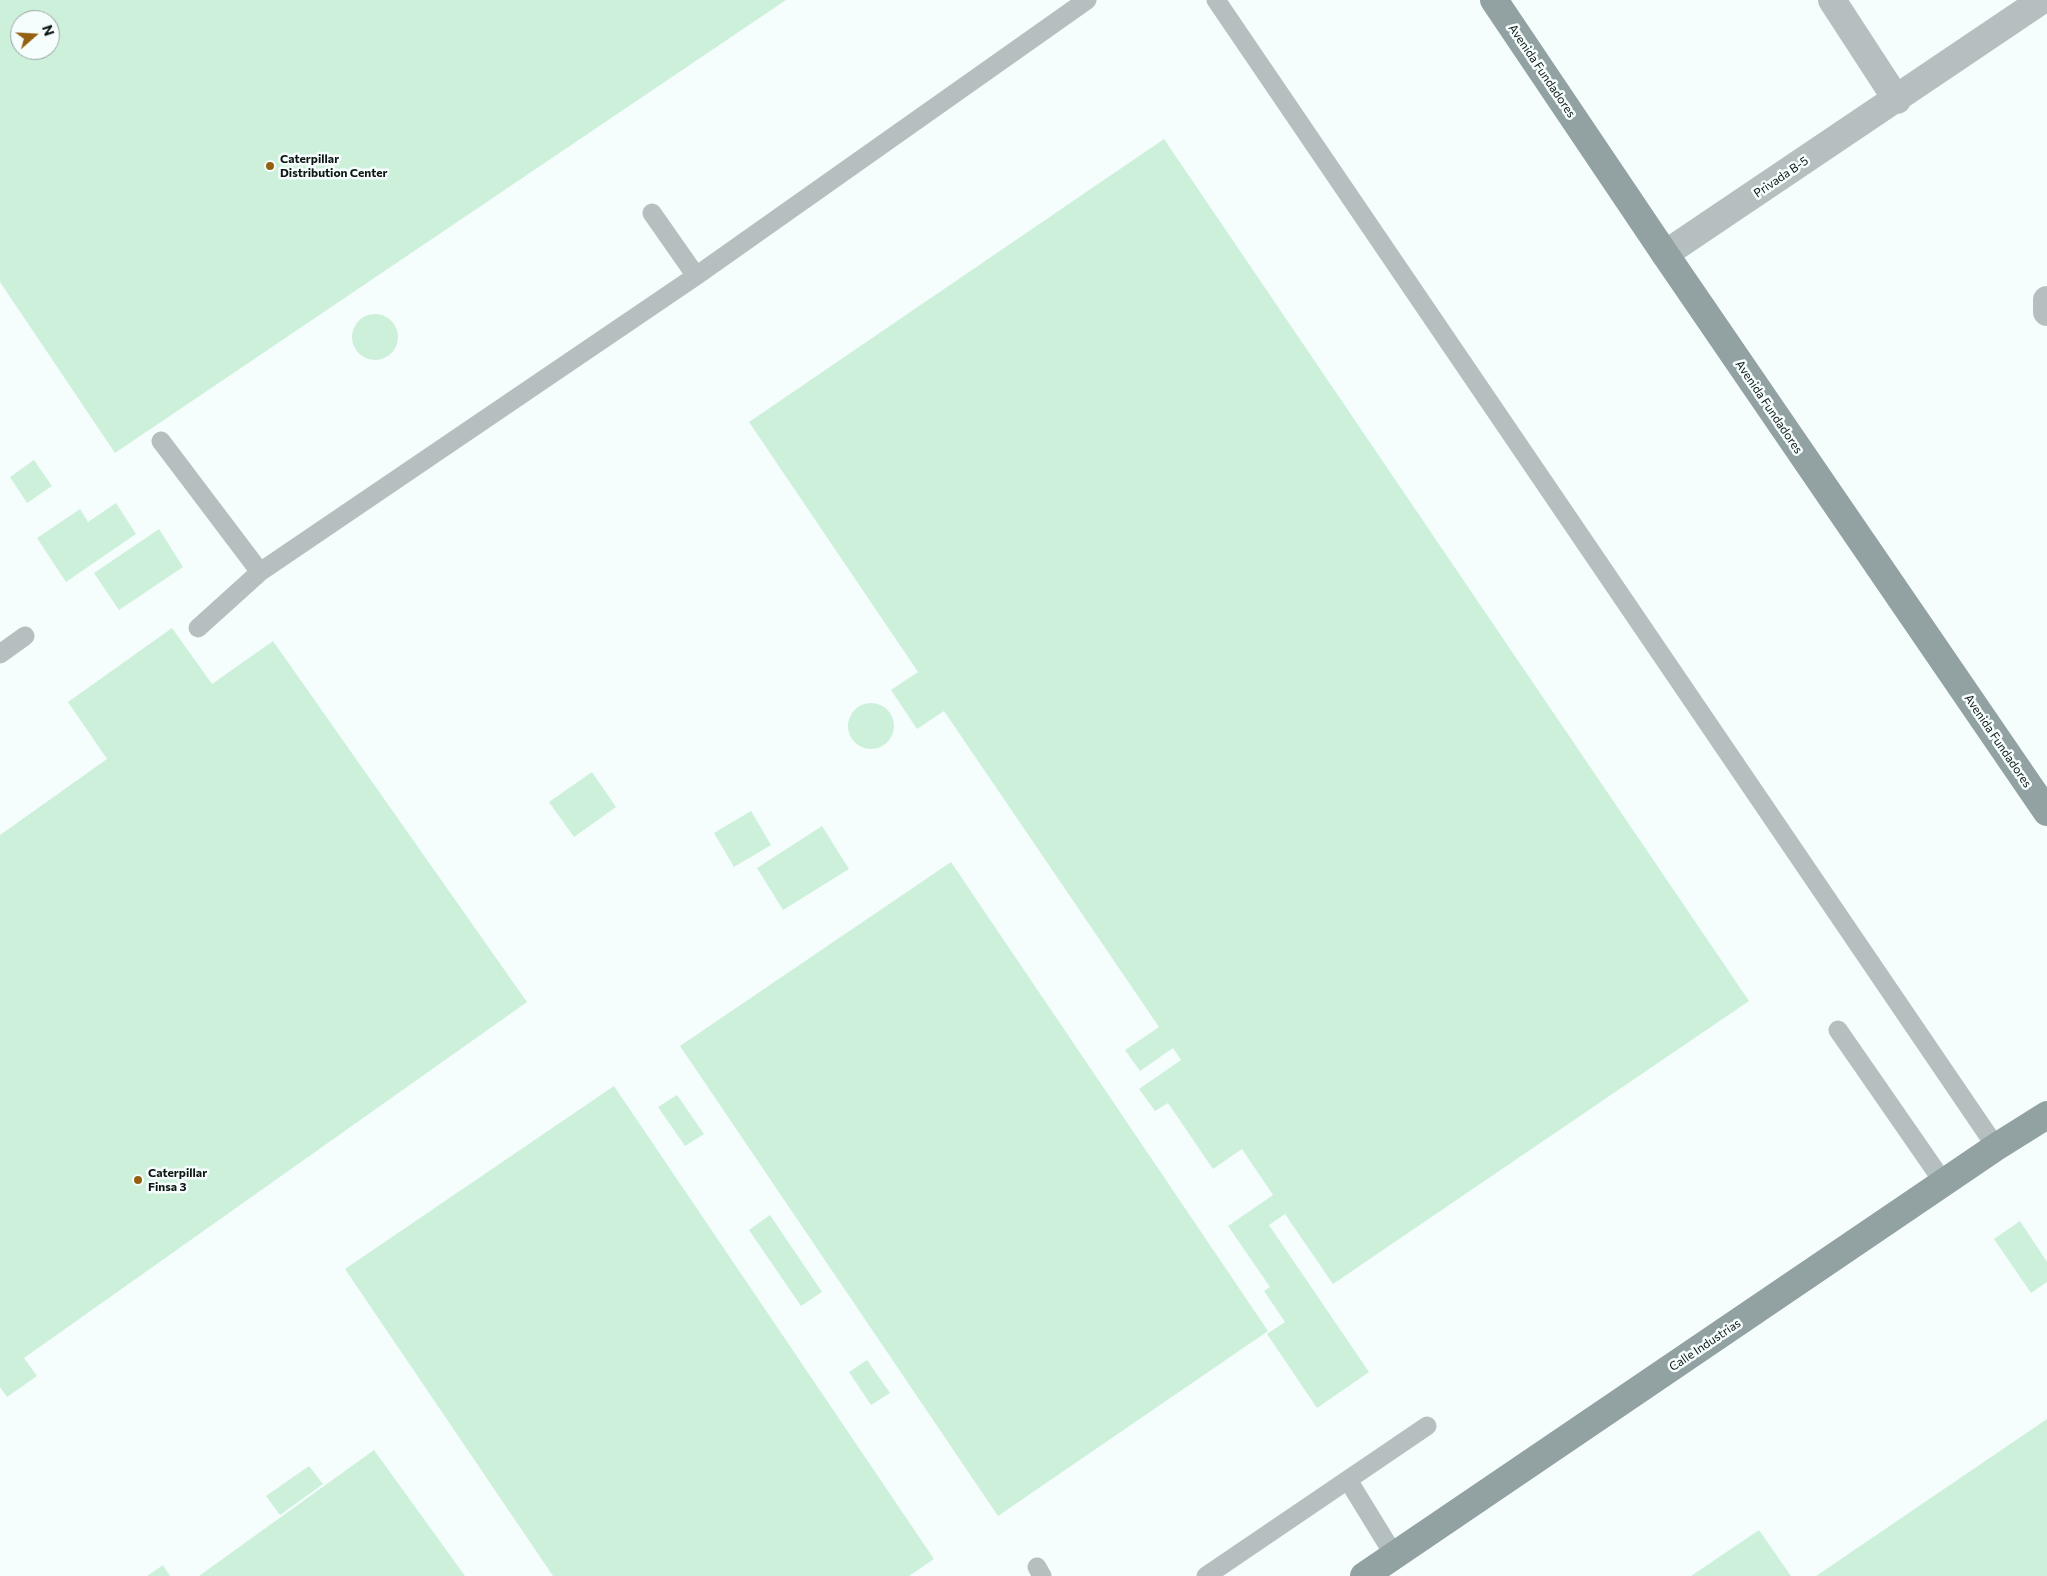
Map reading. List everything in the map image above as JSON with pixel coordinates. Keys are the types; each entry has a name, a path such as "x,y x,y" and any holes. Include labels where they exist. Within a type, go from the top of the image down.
{"street":[{"name":"Avenida Fundadores","path":"1494,0 1665,254 2047,812"},
{"path":"1832,0 1897,100"},
{"name":"Privada B-5","path":"1665,254 1897,100 2042,0"},
{"name":"Calle Industrias","path":"1364,1576 1996,1146 2047,1115"}],"lane":[{"path":"198,628 260,572 696,276 1087,0"},
{"path":"1216,0 1996,1146"},
{"path":"652,213 696,276"},
{"path":"161,441 260,572"},
{"path":"0,654 24,636"},
{"path":"1838,1030 1944,1183"},
{"path":"1206,1576 1427,1426"},
{"path":"1348,1480 1394,1555"}],"building":[{"name":"Caterpillar Distribution Center","path":"0,0 786,0 115,453 0,282"},
{"path":"1164,139 1749,1001 1333,1284 1285,1214 1269,1225 1369,1372 1317,1408 1267,1334 1285,1322 1264,1291 1270,1287 1228,1226 1273,1195 1242,1149 1213,1169 1168,1103 1155,1111 1139,1089 1181,1060 1173,1048 1140,1071 1125,1050 1159,1027 944,711 917,729 891,690 918,672 749,422"},
{"path":"375,314 388,318 394,324 398,337 394,350 388,356 375,360 362,356 356,350 352,337 356,324 362,318"},
{"path":"34,460 52,486 27,503 10,477"},
{"path":"116,503 136,534 66,582 37,538 80,509 88,522"},
{"path":"159,529 183,567 119,610 94,573"},
{"name":"Caterpillar Finsa 3","path":"172,628 212,684 273,641 527,1002 24,1358 37,1376 7,1397 0,1387 0,835 107,759 68,702"},
{"path":"871,703 884,707 890,713 894,726 890,739 884,745 871,749 858,745 852,739 848,726 852,713 858,707"},
{"path":"592,772 616,807 574,837 549,802"},
{"path":"751,811 771,845 734,867 714,833"},
{"path":"822,826 849,869 783,910 757,868"},
{"path":"951,862 1268,1331 998,1516 680,1046"},
{"path":"614,1086 934,1559 909,1576 553,1576 345,1269"},
{"path":"677,1095 704,1134 685,1146 658,1107"},
{"path":"770,1215 822,1292 801,1306 749,1230"},
{"path":"2020,1221 2047,1262 2047,1282 2031,1293 1994,1239"},
{"path":"867,1360 890,1393 871,1405 849,1372"},
{"path":"2047,1419 2047,1576 1816,1576"},
{"path":"374,1450 465,1576 199,1576"},
{"path":"309,1466 323,1484 280,1515 266,1496"},
{"path":"1759,1530 1791,1576 1691,1576"},
{"path":"163,1565 170,1576 147,1576"}],"place":[{"name":"Caterpillar Distribution Center","path":"270,166"},
{"name":"Caterpillar Finsa 3","path":"138,1180"}]}
